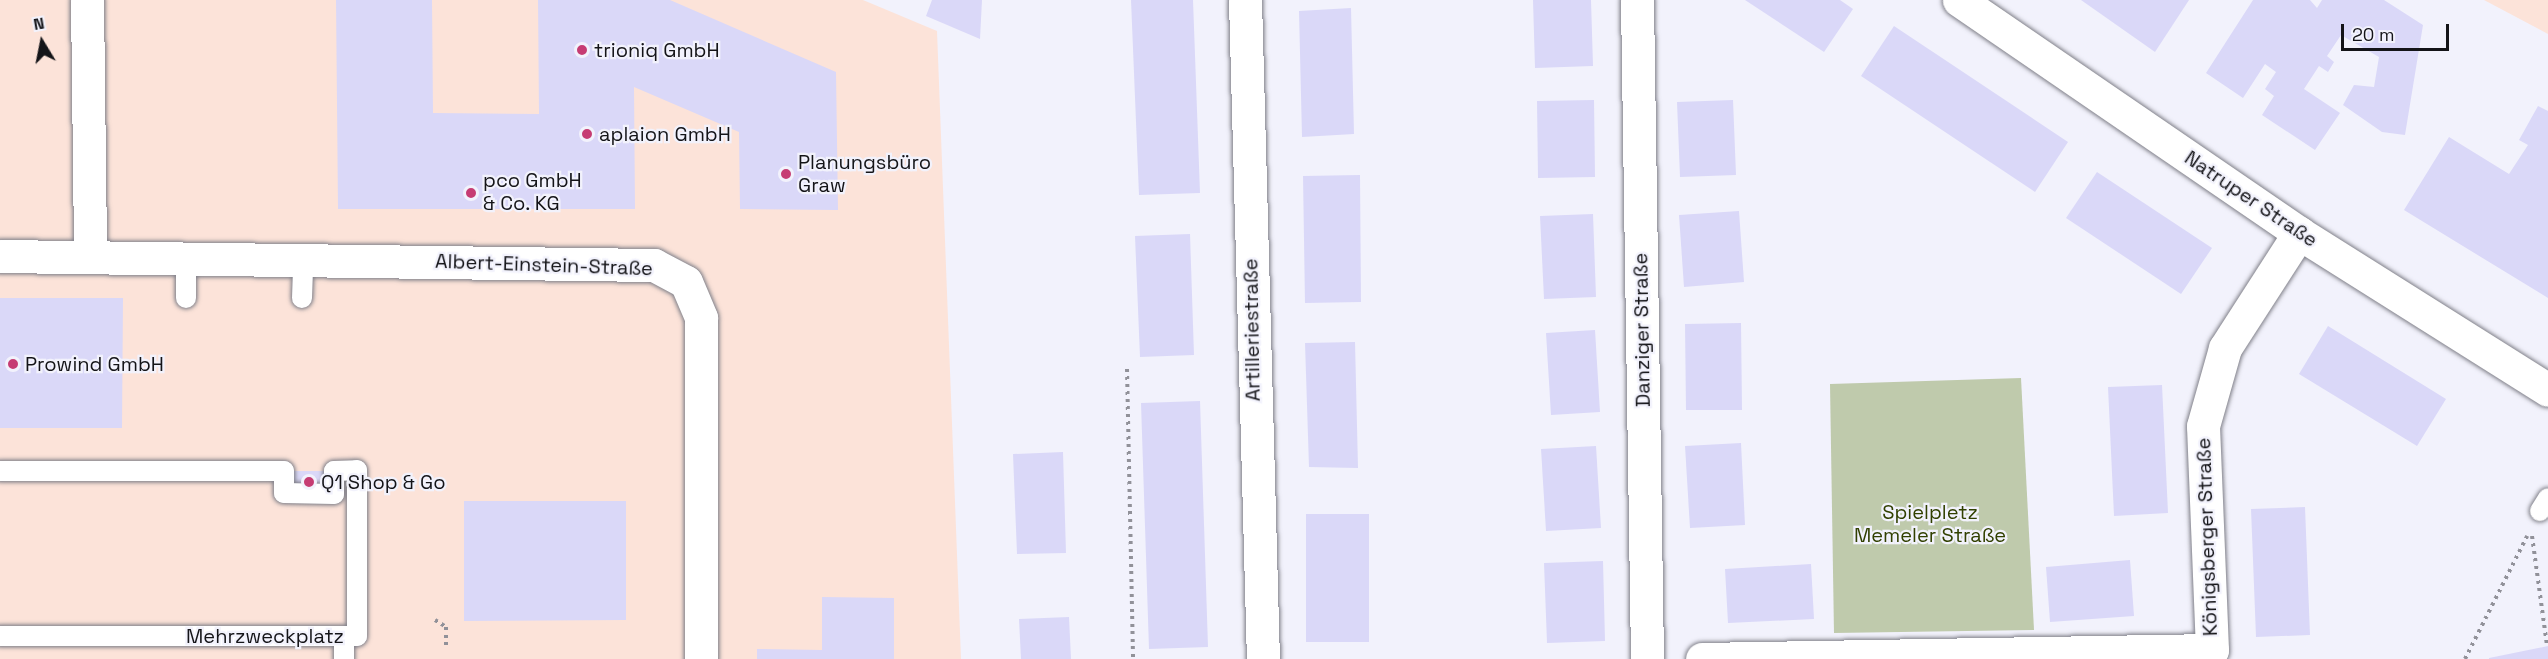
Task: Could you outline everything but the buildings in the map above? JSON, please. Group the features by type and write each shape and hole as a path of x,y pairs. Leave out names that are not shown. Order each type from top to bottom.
{"street":[{"path":"87,0 90,256"},
{"name":"Artilleriestraße","path":"1245,0 1263,659"},
{"name":"Danziger Straße","path":"1636,0 1647,659"},
{"name":"Natruper Straße","path":"1959,0 2299,233 2548,390"},
{"name":"Königsberger Straße","path":"1702,659 2212,651 2203,426 2225,348 2299,233"},
{"name":"Albert-Einstein-Straße","path":"0,256 654,265 687,282 701,318 701,659"}],"lane":[{"path":"186,258 186,298"},
{"path":"302,298 303,260"},
{"name":"Mehrzweckplatz","path":"0,471 284,471 284,493 334,494 334,471 357,470 357,636 0,636"},
{"path":"344,636 344,659"}],"path":[{"path":"1127,369 1133,659"},
{"path":"2465,659 2531,529 2547,646"},
{"path":"435,620 446,627 446,646"}],"shaded area":[{"path":"0,0 863,0 937,31 961,659 0,659"},
{"path":"2484,0 2548,0 2548,34"}],"green space":[{"name":"Spielpletz Memeler Straße","path":"2021,378 2034,630 1834,633 1830,384"}],"place":[{"name":"trioniq GmbH","path":"582,50"},
{"name":"aplaion GmbH","path":"587,134"},
{"name":"Planungsbüro Graw","path":"786,174"},
{"name":"pco GmbH & Co. KG","path":"471,193"},
{"name":"Prowind GmbH","path":"13,364"},
{"name":"Q1 Shop & Go","path":"309,482"}]}
